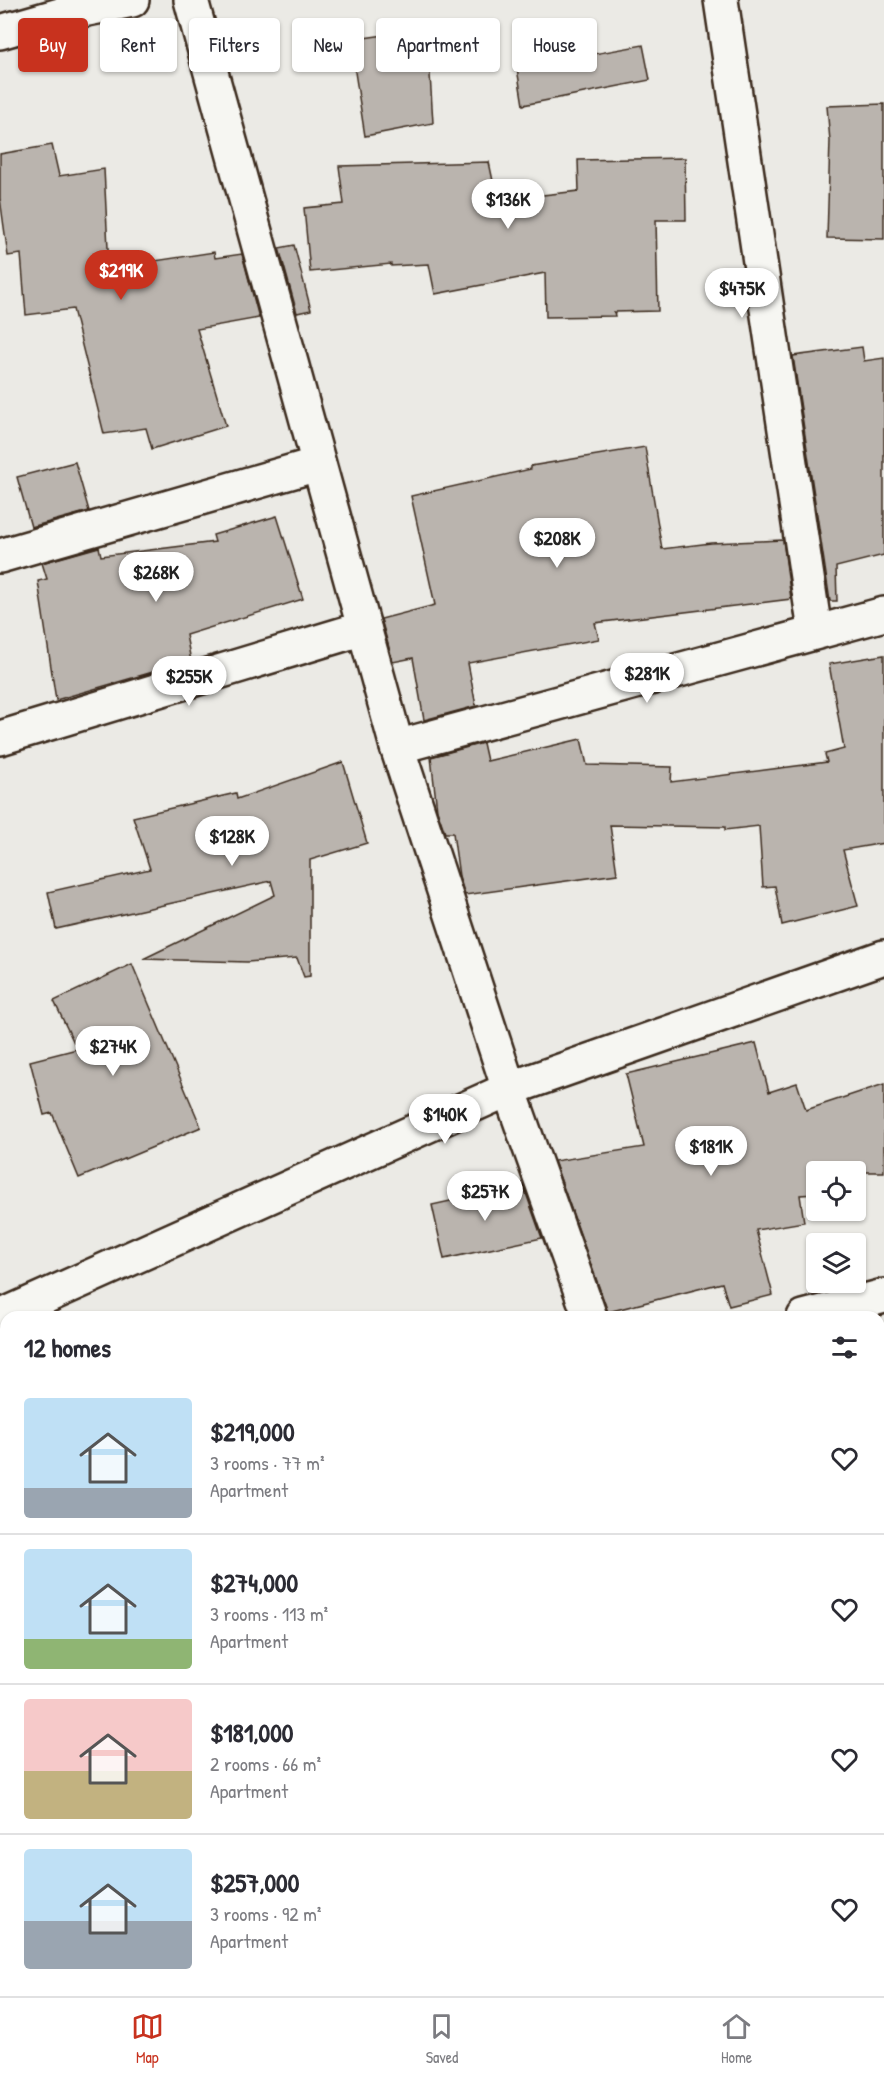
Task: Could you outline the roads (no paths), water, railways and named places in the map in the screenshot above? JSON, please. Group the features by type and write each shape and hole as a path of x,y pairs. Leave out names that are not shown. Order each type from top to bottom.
{"street":[{"path":"0,32 63,14 132,0"},
{"path":"191,0 397,747 508,1089 588,1311"},
{"path":"721,0 815,631"},
{"path":"0,556 318,464"},
{"path":"397,747 884,614"},
{"path":"0,738 364,628"},
{"path":"13,1311 508,1089 884,957"},
{"path":"827,1311 884,1296"}]}
